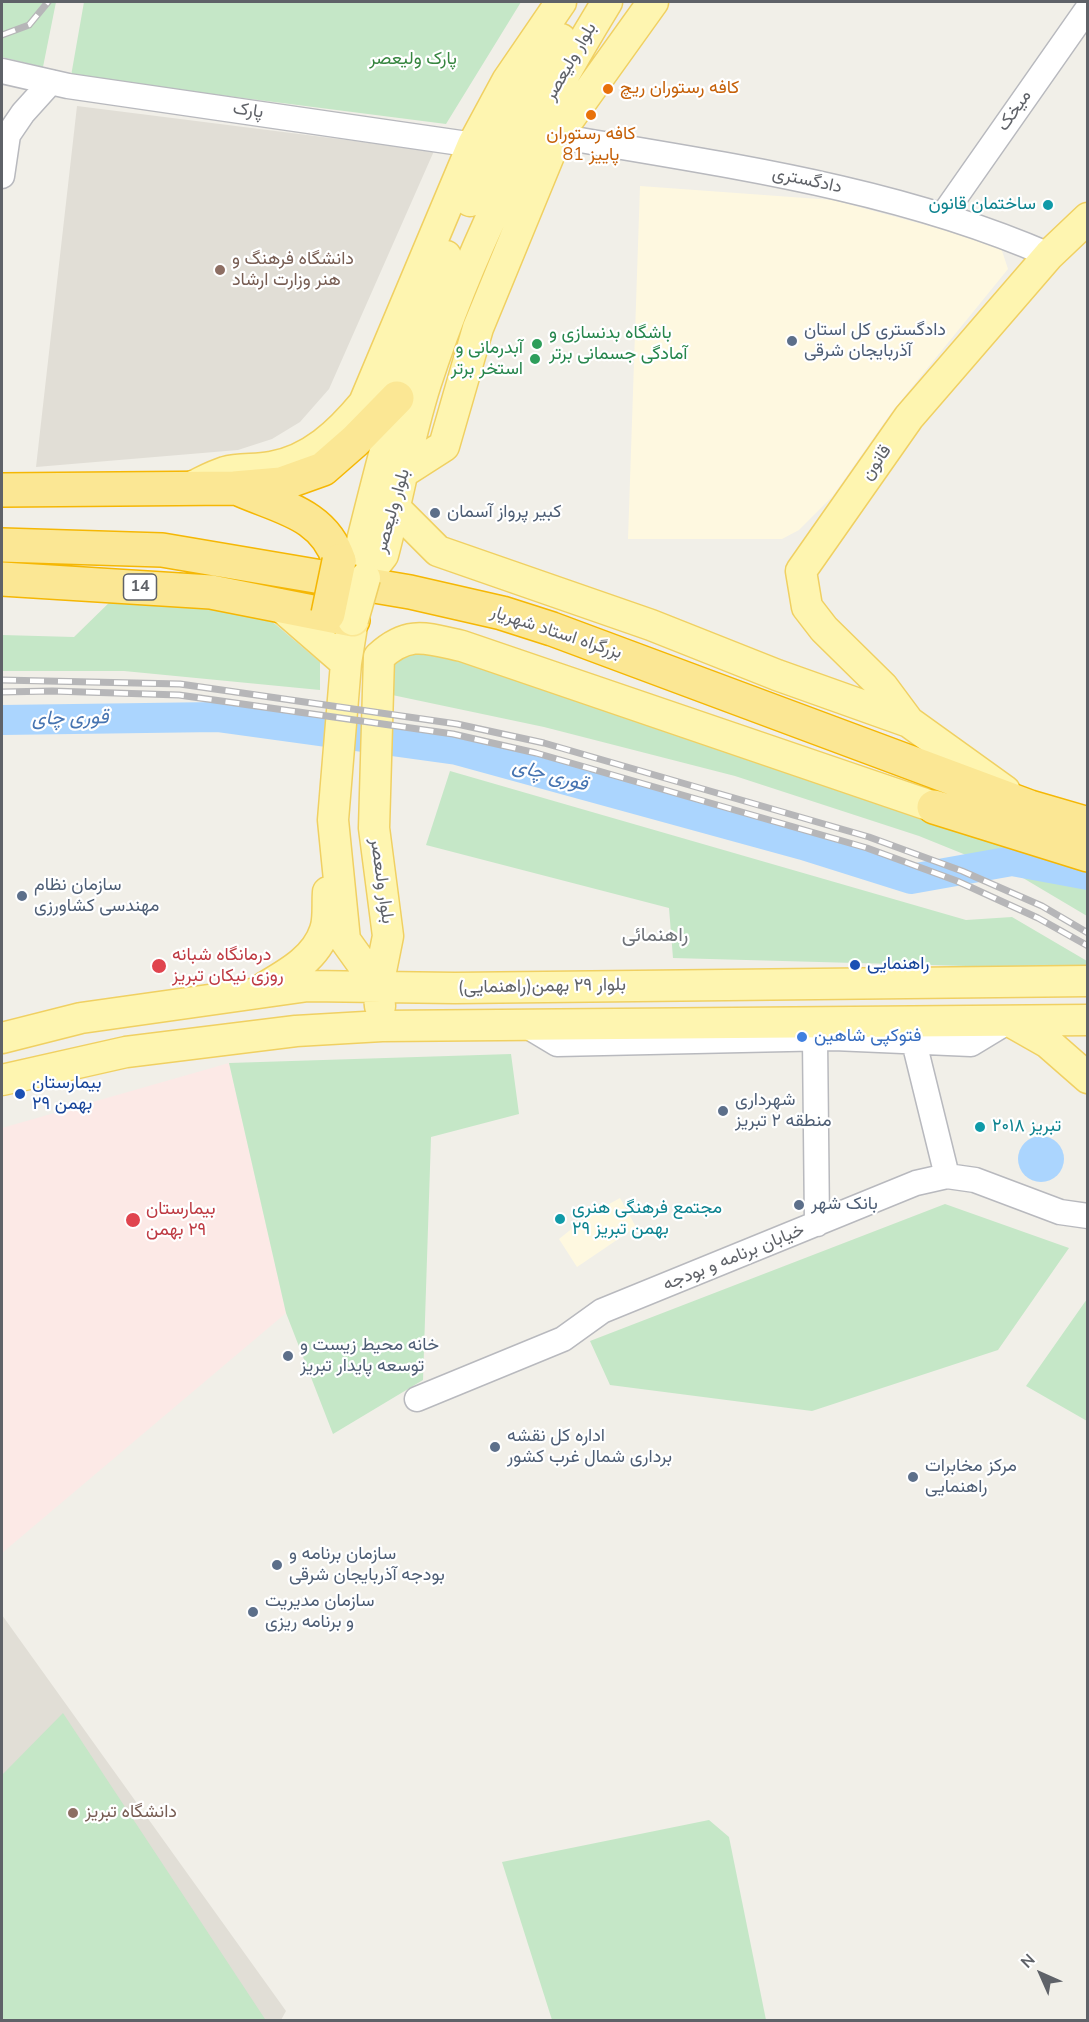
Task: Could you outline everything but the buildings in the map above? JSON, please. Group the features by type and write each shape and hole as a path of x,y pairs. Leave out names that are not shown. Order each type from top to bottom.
{"highway":[{"path":"2,490 234,488 280,484 323,469 355,441 397,398"},
{"path":"234,488 300,514 316,524 333,542 352,569 340,617 278,604"},
{"name":"بزرگراه استاد شهریار","path":"2,545 162,550 410,592 502,613 552,629 1022,804 1088,824"},
{"name":"14","path":"2,579 211,592 278,604"},
{"path":"934,807 1088,855"}],"main road":[{"path":"190,488 225,472 271,467 298,459 321,446 344,427 364,403 484,147 507,81 561,2"},
{"name":"بلوار ولیعصر","path":"352,569 359,553 397,398 423,315 457,228 484,147 586,2"},
{"name":"بلوار ولیعصر","path":"352,569 383,555 425,386 458,289 524,144 607,2"},
{"path":"405,471 444,446 478,328 557,136 653,2"},
{"name":"قانون","path":"909,722 883,687 824,629 807,607 801,571 909,417 1049,255 1088,218"},
{"path":"396,509 438,551 651,625 777,675 909,722 1022,804"},
{"path":"352,569 396,557 438,551"},
{"path":"278,604 346,663"},
{"path":"257,992 305,961 326,929 346,663 340,617"},
{"name":"بلوار ولىعصر","path":"378,986 388,936 373,804 379,657 394,642 418,637 462,646 934,807"},
{"path":"334,808 345,940 378,986 382,1026"},
{"name":"بلوار ٢٩ بهمن(راهنمایی)","path":"2,1038 81,1018 308,986 455,988 1088,981"},
{"path":"2,1080 126,1052 296,1031 382,1026 1088,1020"},
{"path":"1009,1021 1048,1043 1088,1078"}],"street":[{"name":"میخک","path":"943,215 1088,8"},
{"name":"پارک","path":"2,71 51,82 484,147"},
{"path":"2,176 8,135 23,113 51,82"},
{"name":"دادگستری","path":"557,136 806,179 943,215 995,232 1049,255"},
{"path":"527,1026 557,1044 815,1039 971,1044 1009,1021"},
{"path":"815,1039 817,1224"},
{"path":"914,1042 947,1176"},
{"name":"خیابان برنامه و بودجه","path":"417,1399 563,1339 602,1311 916,1183 947,1176 975,1180 1060,1212 1088,1216"},
{"name":"خیابان برنامه و بودجه","path":"1060,1212 1088,1231"}],"shaded area":[{"name":"دانشگاه فرهنگ و هنر وزارت ارشاد","path":"77,106 434,151 329,389 300,422 272,439 238,450 36,467"},
{"name":"دادگستری کل استان آذربایجان شرقی","path":"640,186 833,200 1000,245 1008,269 891,413 832,497 799,530 782,539 628,539"},
{"name":"بیمارستان ٢٩ بهمن","path":"229,1063 286,1313 2,1553 2,1128"},
{"path":"620,1198 636,1227 577,1267 559,1239 589,1215"},
{"name":"دانشگاه تبریز","path":"2,1615 286,2011 281,2020 2,2020"}],"green space":[{"path":"2,2 56,2 43,67 2,57"},
{"name":"پارک ولیعصر","path":"84,2 521,2 446,124 71,76"},
{"path":"116,596 261,612 320,662 320,690 124,671 2,671 2,635 74,637"},
{"path":"415,645 1087,858 1087,916 1023,878 919,836 735,776 544,727 378,692 384,664"},
{"path":"450,771 966,920 1012,917 1087,961 1087,965 1075,969 673,958 669,908 426,845"},
{"path":"511,1054 519,1114 431,1137 423,1380 333,1434 286,1313 229,1063"},
{"path":"945,1204 1069,1248 998,1350 812,1411 610,1385 590,1341"},
{"path":"1087,1299 1087,1421 1026,1386"},
{"name":"دانشگاه تبریز","path":"63,1713 264,2020 2,2020 2,1775"},
{"path":"709,1820 729,1837 766,2020 552,2020 502,1862"}],"water":[{"path":"1041,1136 1050,1137 1058,1142 1063,1150 1063,1168 1058,1176 1050,1181 1041,1182 1032,1181 1024,1176 1019,1168 1018,1159 1019,1150 1024,1142 1032,1137"}],"waterway":[{"name":"قوری چای","path":"2,720 217,717 457,750 803,845 911,879 1012,861 1088,875"}],"railway":[{"path":"2,35 29,25 48,2"},
{"path":"2,680 180,684 457,724 544,743 869,837 962,871 1042,906 1088,933"},
{"path":"2,692 52,691 179,695 453,734 536,753 867,848 957,881 1038,918 1088,946"}],"place":[{"name":"کافه رستوران ریچ","path":"608,89"},
{"name":"کافه رستوران پاییز 81","path":"591,115"},
{"name":"ساختمان قانون","path":"1048,205"},
{"name":"دانشگاه فرهنگ و هنر وزارت ارشاد","path":"220,270"},
{"name":"دادگستری کل استان آذربایجان شرقی","path":"792,341"},
{"name":"باشگاه بدنسازی و آمادگی جسمانی برتر","path":"537,344"},
{"name":"آبدرمانی و استخر برتر","path":"535,359"},
{"name":"کبیر پرواز آسمان","path":"435,513"},
{"name":"سازمان نظام مهندسی کشاورزی","path":"22,896"},
{"name":"راهنمایی","path":"855,965"},
{"name":"درمانگاه شبانه روزی نیکان تبریز","path":"159,966"},
{"name":"فتوکپی شاهین","path":"802,1037"},
{"name":"بیمارستان ۲۹ بهمن","path":"20,1094"},
{"name":"شهرداری منطقه ۲ تبریز","path":"723,1111"},
{"name":"تبریز ۲۰۱۸","path":"980,1127"},
{"name":"بانک شهر","path":"799,1205"},
{"name":"مجتمع فرهنگی هنری ۲۹ بهمن تبریز","path":"560,1219"},
{"name":"بیمارستان ٢٩ بهمن","path":"133,1220"},
{"name":"خانه محیط زیست و توسعه پایدار تبریز","path":"288,1356"},
{"name":"اداره کل نقشه برداری شمال غرب کشور","path":"495,1447"},
{"name":"مرکز مخابرات راهنمایی","path":"913,1477"},
{"name":"سازمان برنامه و بودجه آذربایجان شرقی","path":"277,1565"},
{"name":"سازمان مدیریت و برنامه ریزی","path":"253,1612"},
{"name":"دانشگاه تبریز","path":"73,1813"}],"district":[{"name":"راهنمائی","path":"655,936"}]}
